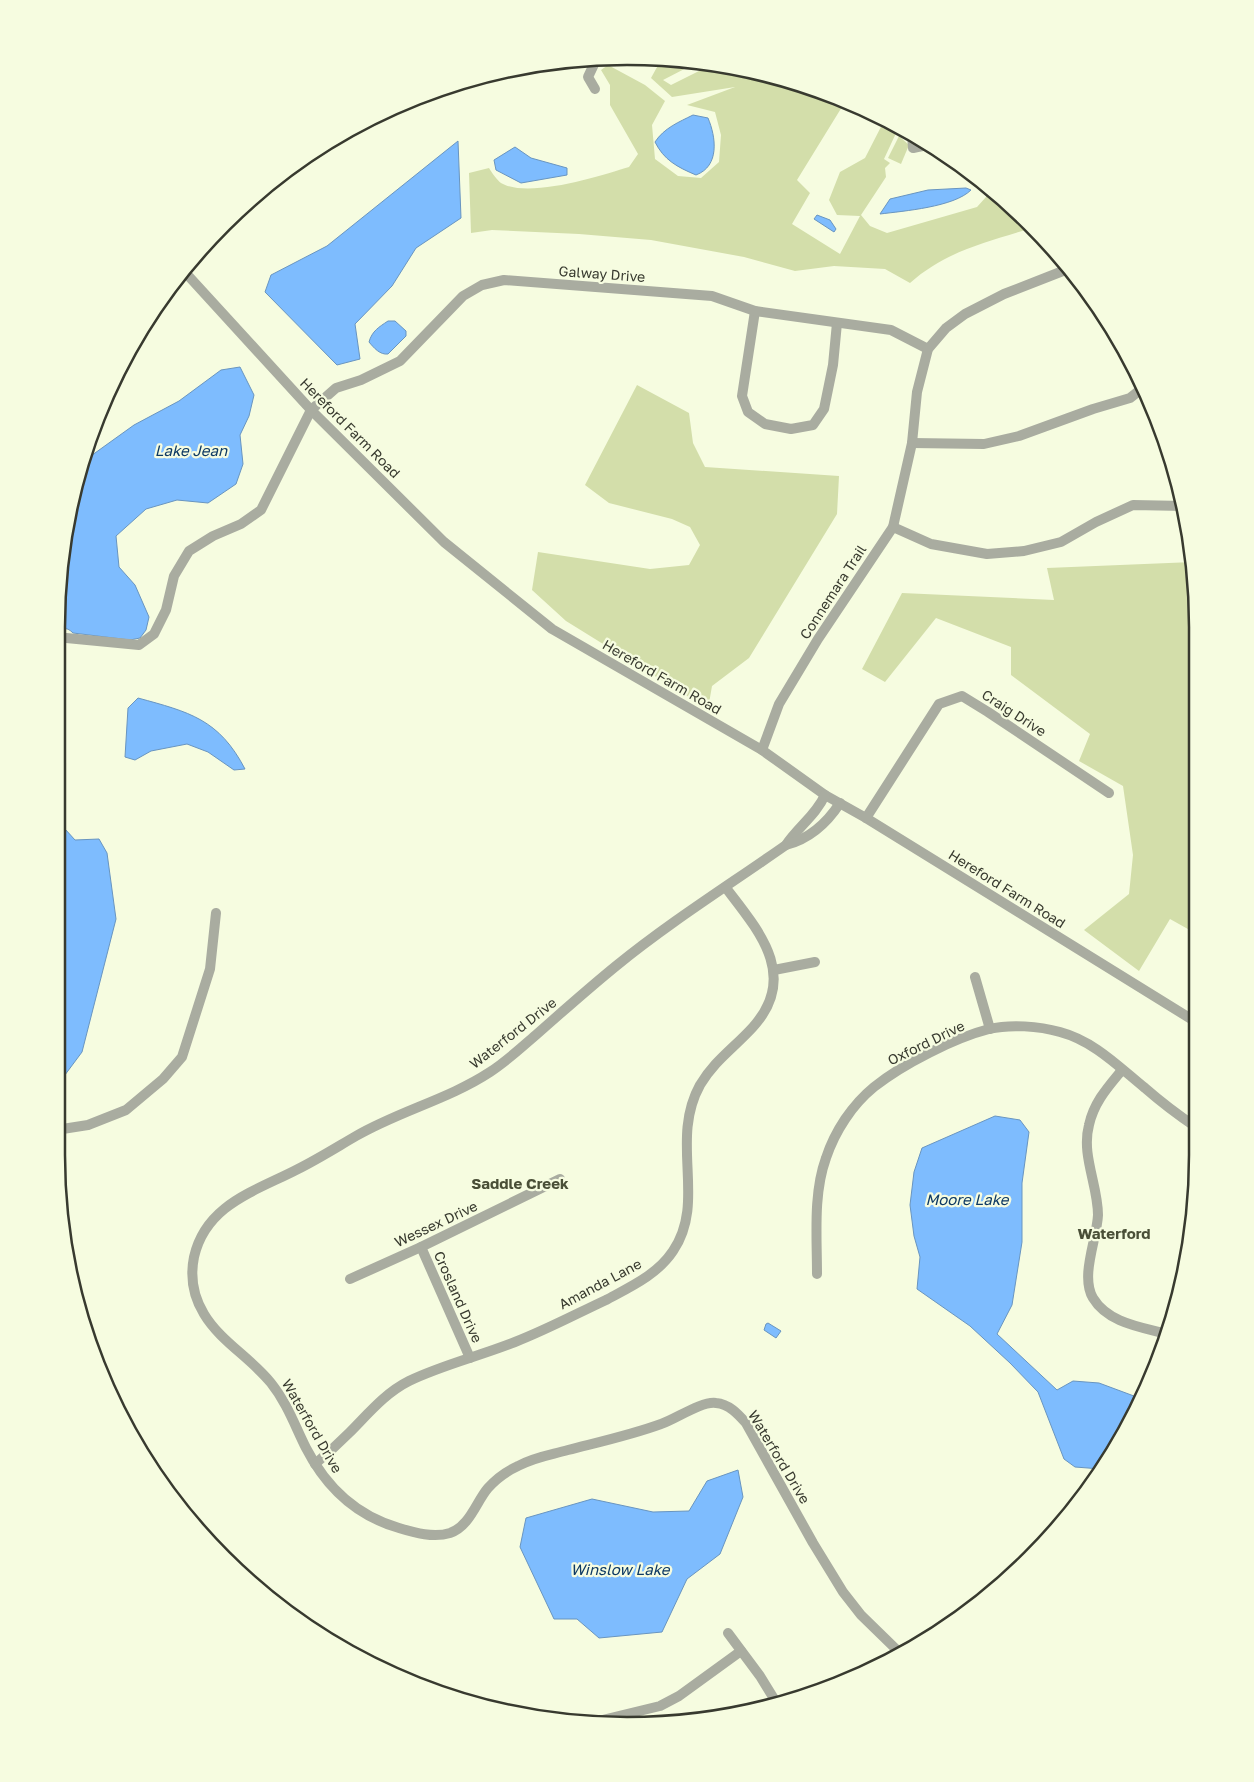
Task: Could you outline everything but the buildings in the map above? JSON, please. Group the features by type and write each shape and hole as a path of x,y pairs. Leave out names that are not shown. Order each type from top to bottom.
{"street":[{"path":"593,66 588,77 595,90"},
{"name":"Connemara Trail","path":"762,750 779,704 818,639 892,527 912,442 917,392 928,349 946,328 965,314 1004,294 1062,271"},
{"name":"Hereford Farm Road","path":"188,276 311,410 444,542 552,629 762,750 825,795 866,818 1189,1018"},
{"name":"Galway Drive","path":"311,410 336,388 360,380 400,361 463,296 482,285 504,280 712,296 754,311 891,330 928,349"},
{"path":"754,311 742,396 748,412 764,424 791,428 813,425 824,409 833,365 837,323"},
{"path":"912,442 984,444 1019,436 1093,409 1130,398 1137,392"},
{"path":"65,638 139,645 154,634 166,610 174,576 189,551 213,536 241,524 261,510 311,410"},
{"path":"892,527 932,544 987,554 1024,551 1061,542 1096,522 1133,506 1175,506"},
{"name":"Craig Drive","path":"866,818 939,704 962,696 1109,793"},
{"name":"Waterford Drive","path":"786,845 792,834 802,826 821,804 825,795"},
{"name":"Waterford Drive","path":"840,803 834,814 810,835 798,842 786,845 659,933 492,1071 467,1086 366,1130 225,1208 209,1224 197,1244 192,1265 192,1283 197,1303 207,1320 272,1384 286,1404 315,1464 326,1480 341,1496 358,1510 382,1523 431,1535 446,1534 459,1529 488,1489 500,1477 519,1465 539,1457 663,1424 707,1403 717,1402 736,1412 746,1423 843,1592 861,1615 896,1649"},
{"path":"802,826 810,835"},
{"name":"Amanda Lane","path":"315,1464 388,1395 408,1382 515,1342 624,1290 644,1279 662,1265 674,1250 687,1215 689,1196 686,1129 690,1107 699,1087 710,1071 722,1056 753,1027 766,1010 774,982 771,957 764,941 726,888"},
{"path":"65,1129 88,1125 126,1110 163,1079 182,1057 210,969 216,912"},
{"path":"774,970 815,962"},
{"path":"975,977 990,1029"},
{"name":"Oxford Drive","path":"817,1274 819,1182 834,1138 845,1119 874,1088 892,1074 943,1047 990,1029 1012,1026 1060,1032 1102,1052 1160,1101 1189,1122"},
{"path":"1122,1070 1102,1094 1088,1126 1087,1146 1098,1214 1097,1232 1088,1270 1089,1285 1092,1297 1101,1308 1115,1318 1160,1332"},
{"name":"Wessex Drive","path":"350,1279 421,1247 560,1179"},
{"name":"Crosland Drive","path":"421,1247 470,1358"},
{"path":"728,1633 760,1676 773,1698"},
{"path":"616,1717 660,1706 679,1696 741,1651"}],"green space":[{"path":"607,66 645,85 665,101 652,125 655,159 678,176 701,178 719,162 721,135 715,112 687,105 735,87 672,97 651,78 658,66 686,68 663,80 671,85 701,70 772,84 841,108 797,180 810,193 792,224 840,254 860,216 837,215 829,200 840,172 865,158 881,126 896,134 884,159 890,163 885,168 886,177 861,215 870,226 887,233 977,207 986,194 1024,230 983,243 953,255 924,272 910,283 885,269 834,266 795,271 744,257 651,240 492,230 471,233 469,173 489,168 501,183 528,189 583,180 629,167 638,154 610,105 610,85 601,70"},
{"path":"899,136 909,145 901,164 888,158"},
{"path":"637,385 689,413 693,443 705,467 839,476 837,514 749,658 712,686 708,709 566,621 532,590 538,552 650,569 689,565 700,545 690,527 672,519 609,503 585,485"},
{"path":"1185,562 1189,627 1189,930 1170,919 1139,971 1084,930 1129,894 1133,855 1123,786 1079,761 1090,734 1011,675 1011,647 936,618 885,682 862,669 902,593 1054,600 1047,568"}],"water":[{"path":"693,115 708,118 714,142 714,150 709,165 704,171 696,175 672,162 663,154 655,142 667,129"},
{"path":"458,141 461,218 416,248 392,286 355,324 360,359 337,365 265,292 271,275 327,246"},
{"path":"515,147 531,158 567,168 567,175 521,183 496,170 494,160"},
{"path":"966,188 971,190 953,201 915,210 880,214 890,199 928,190"},
{"path":"817,215 830,220 836,229 834,232 814,219"},
{"path":"388,321 395,321 406,331 406,336 388,354 385,354 377,351 369,342 374,332"},
{"name":"Lake Jean","path":"240,367 254,395 249,416 240,435 243,464 236,484 208,503 177,500 146,509 116,536 119,567 135,585 149,617 146,630 140,638 130,640 73,633 65,629 66,590 70,554 76,517 92,455 134,425 179,401 221,370"},
{"path":"138,698 173,708 201,720 224,739 235,752 245,769 234,770 208,752 187,744 151,751 135,760 125,757 128,708"},
{"path":"65,829 75,840 99,839 107,853 116,919 82,1052 65,1075"},
{"name":"Moore Lake","path":"995,1116 1020,1120 1029,1132 1022,1183 1022,1242 1012,1305 997,1334 1057,1390 1073,1381 1099,1383 1134,1396 1114,1436 1093,1468 1075,1467 1064,1459 1038,1392 1010,1363 970,1326 917,1289 920,1257 914,1236 910,1205 914,1172 922,1148"},
{"path":"768,1323 781,1331 776,1338 764,1330"},
{"name":"Winslow Lake","path":"738,1470 743,1497 720,1554 687,1579 662,1632 599,1638 577,1619 554,1619 520,1547 526,1518 592,1499 653,1512 689,1511 707,1481"}],"district":[{"name":"Saddle Creek","path":"520,1184"},
{"name":"Waterford","path":"1114,1234"}]}
